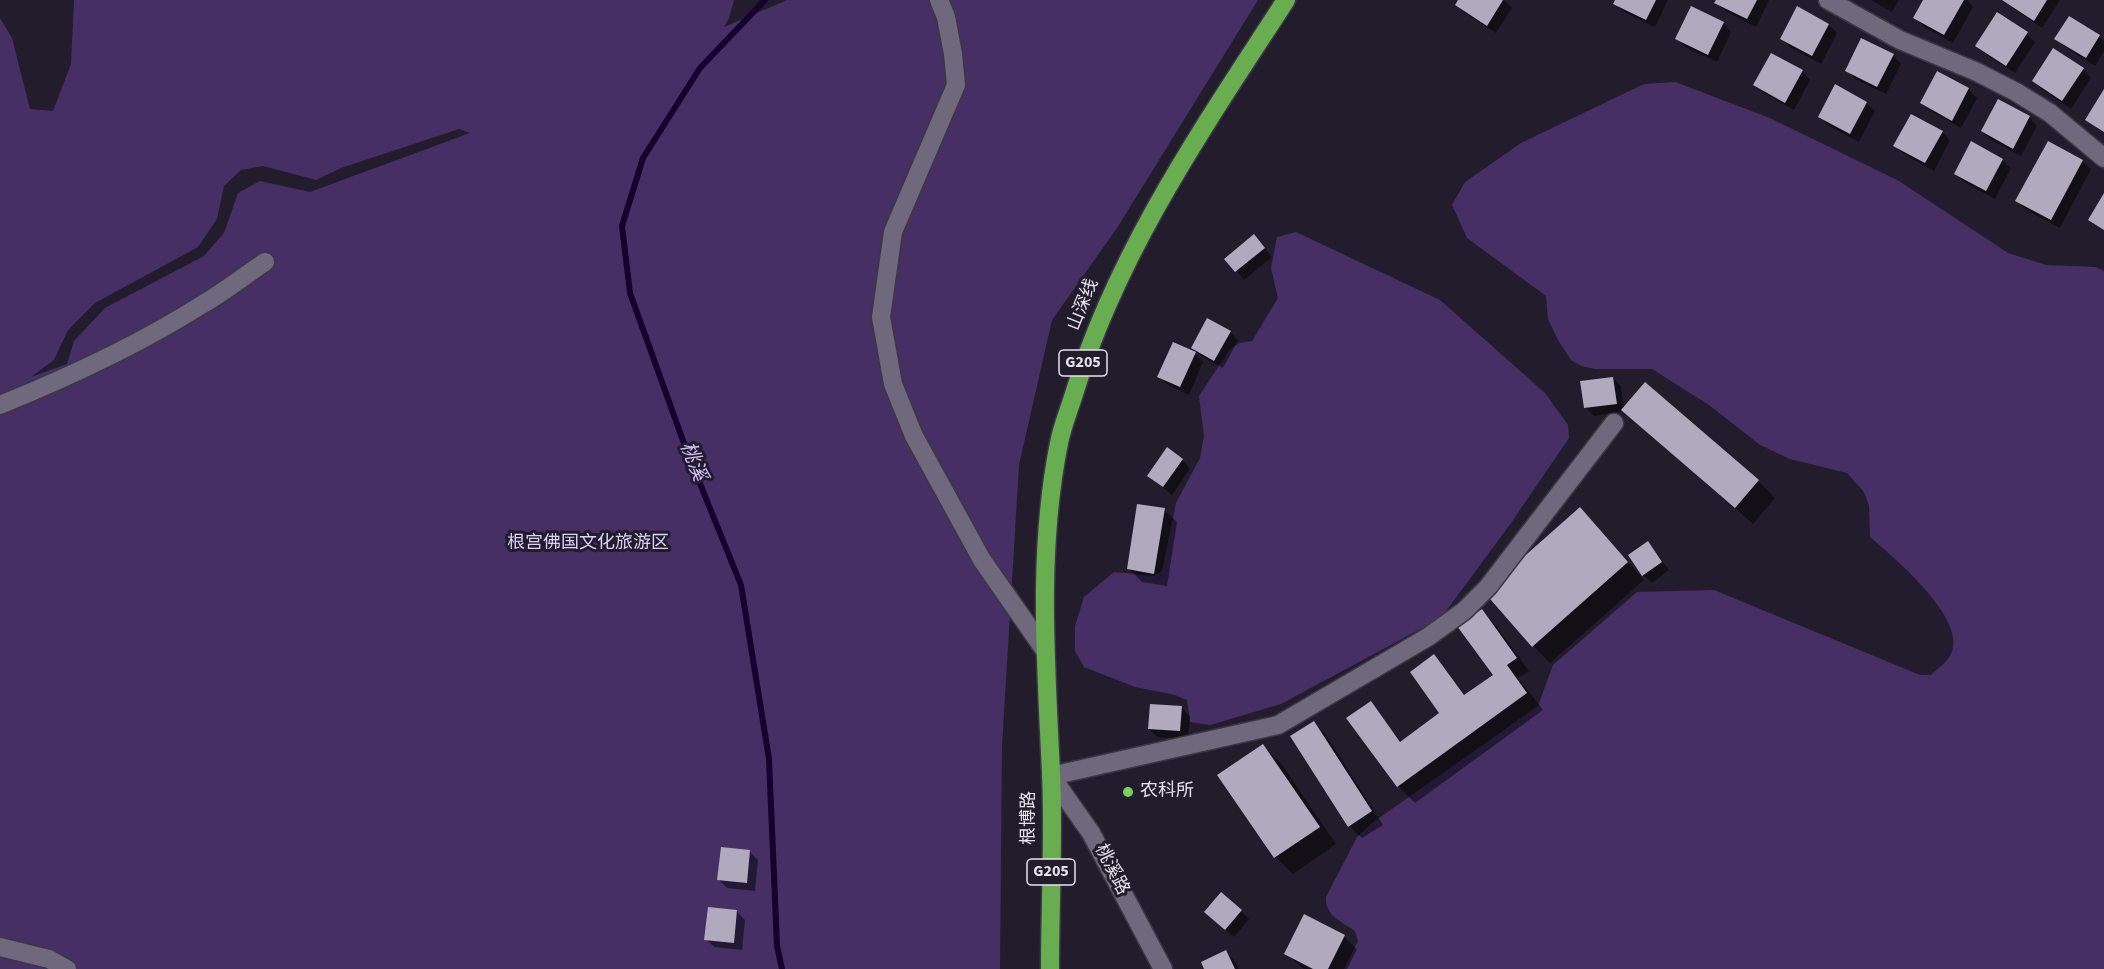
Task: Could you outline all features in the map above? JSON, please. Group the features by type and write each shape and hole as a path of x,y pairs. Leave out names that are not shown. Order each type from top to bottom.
{"highway":[{"name":"山深线","path":"1051,776 1044,649 1048,525 1059,442 1084,363 1119,275 1203,126 1286,0"},
{"name":"根博路","path":"1050,969 1051,776"}],"street":[{"path":"939,0 946,17 956,85 893,232 881,317 893,384 914,436 982,560 1044,649"},
{"path":"1828,0 1900,40 1977,72 2016,92 2050,113 2104,158"},
{"path":"0,405 133,344 204,304 264,262"},
{"path":"1051,776 1278,725 1428,637 1464,611 1488,587 1614,423"},
{"name":"桃溪路","path":"1051,776 1091,833 1163,969"},
{"path":"0,947 49,959 67,969"}],"green space":[{"name":"根宫佛国文化旅游区","path":"74,0 734,0 724,27 787,0 1258,0 1117,228 1052,320 1019,465 1002,746 1000,969 0,969 0,18 12,38 30,109 53,111 71,64","holes":["459,129 470,133 310,192 260,181 238,193 224,233 204,256 105,308 74,341 67,364 31,377 54,360 68,330 95,303 198,247 217,219 224,186 241,170 263,166 316,180 341,168"]},
{"path":"1675,82 1770,118 1899,181 2008,253 2046,265 2096,267 2104,271 2104,969 1344,969 1358,941 1355,931 1339,921 1328,909 1326,897 1357,837 1372,823 1538,706 1553,665 1637,592 1714,590 1920,675 1931,675 1950,656 1954,642 1950,625 1940,608 1911,574 1870,537 1869,506 1864,492 1847,473 1790,459 1760,445 1709,405 1652,369 1595,369 1581,366 1571,360 1548,319 1546,296 1467,238 1452,205 1465,182 1521,143 1644,84"},
{"path":"1296,232 1440,300 1545,393 1568,425 1569,438 1511,523 1441,618 1281,704 1210,725 1190,722 1187,700 1175,695 1135,687 1084,667 1075,651 1075,626 1084,597 1114,572 1154,576 1162,571 1176,503 1200,458 1204,436 1199,396 1230,349 1240,343 1252,341 1278,298 1271,268 1277,237"}],"building":[{"path":"1458,0 1503,0 1487,26 1455,5"},
{"path":"1615,0 1656,0 1646,20 1613,4"},
{"path":"1716,0 1757,0 1747,19 1714,3"},
{"path":"1923,0 1964,0 1944,35 1913,18"},
{"path":"2002,0 2047,0 2034,21"},
{"path":"1691,6 1724,22 1708,55 1675,39"},
{"path":"1797,6 1829,24 1812,56 1780,39"},
{"path":"1997,12 2028,32 2006,66 1975,46"},
{"path":"2069,16 2100,35 2086,58 2054,39"},
{"path":"1861,38 1894,54 1877,87 1845,71"},
{"path":"2053,48 2084,68 2062,101 2032,81"},
{"path":"1771,53 1803,70 1785,103 1753,85"},
{"path":"1937,71 1969,88 1952,121 1920,103"},
{"path":"1835,84 1867,102 1850,134 1818,117"},
{"path":"2104,89 2104,132 2085,120"},
{"path":"1998,99 2030,116 2013,149 1981,131"},
{"path":"1911,114 1943,131 1925,163 1893,146"},
{"path":"1971,141 2003,159 1986,191 1954,174"},
{"path":"2048,141 2083,160 2051,220 2015,201"},
{"path":"2104,193 2104,230 2088,220"},
{"path":"1254,234 1265,248 1235,272 1224,259"},
{"path":"1207,318 1231,331 1214,361 1191,348"},
{"path":"1173,342 1196,352 1180,387 1157,377"},
{"path":"1613,377 1617,404 1584,408 1580,381"},
{"path":"1645,382 1759,480 1735,508 1621,410"},
{"path":"1167,447 1183,459 1163,487 1147,476"},
{"path":"1137,504 1165,508 1154,574 1127,569"},
{"path":"1580,507 1628,562 1532,647 1484,592"},
{"path":"1648,541 1662,562 1642,576 1628,555"},
{"path":"1482,609 1517,658 1507,665 1527,693 1397,787 1346,718 1371,701 1400,742 1439,713 1410,672 1434,654 1464,695 1493,675 1457,626"},
{"path":"1150,704 1182,706 1180,731 1148,729"},
{"path":"1314,721 1372,811 1348,827 1290,736"},
{"path":"1263,744 1320,827 1274,858 1217,775"},
{"path":"721,847 750,850 747,883 717,880"},
{"path":"1221,892 1242,910 1225,930 1204,912"},
{"path":"708,907 737,910 734,943 704,940"},
{"path":"1304,914 1345,935 1328,969 1313,969 1284,954"},
{"path":"1226,950 1235,969 1204,969 1201,962"}],"waterway":[{"name":"桃溪","path":"765,0 700,68 643,158 622,226 630,293 686,449 741,585 769,759 777,946 782,969"}],"place":[{"name":"农科所","path":"1128,792"}]}
